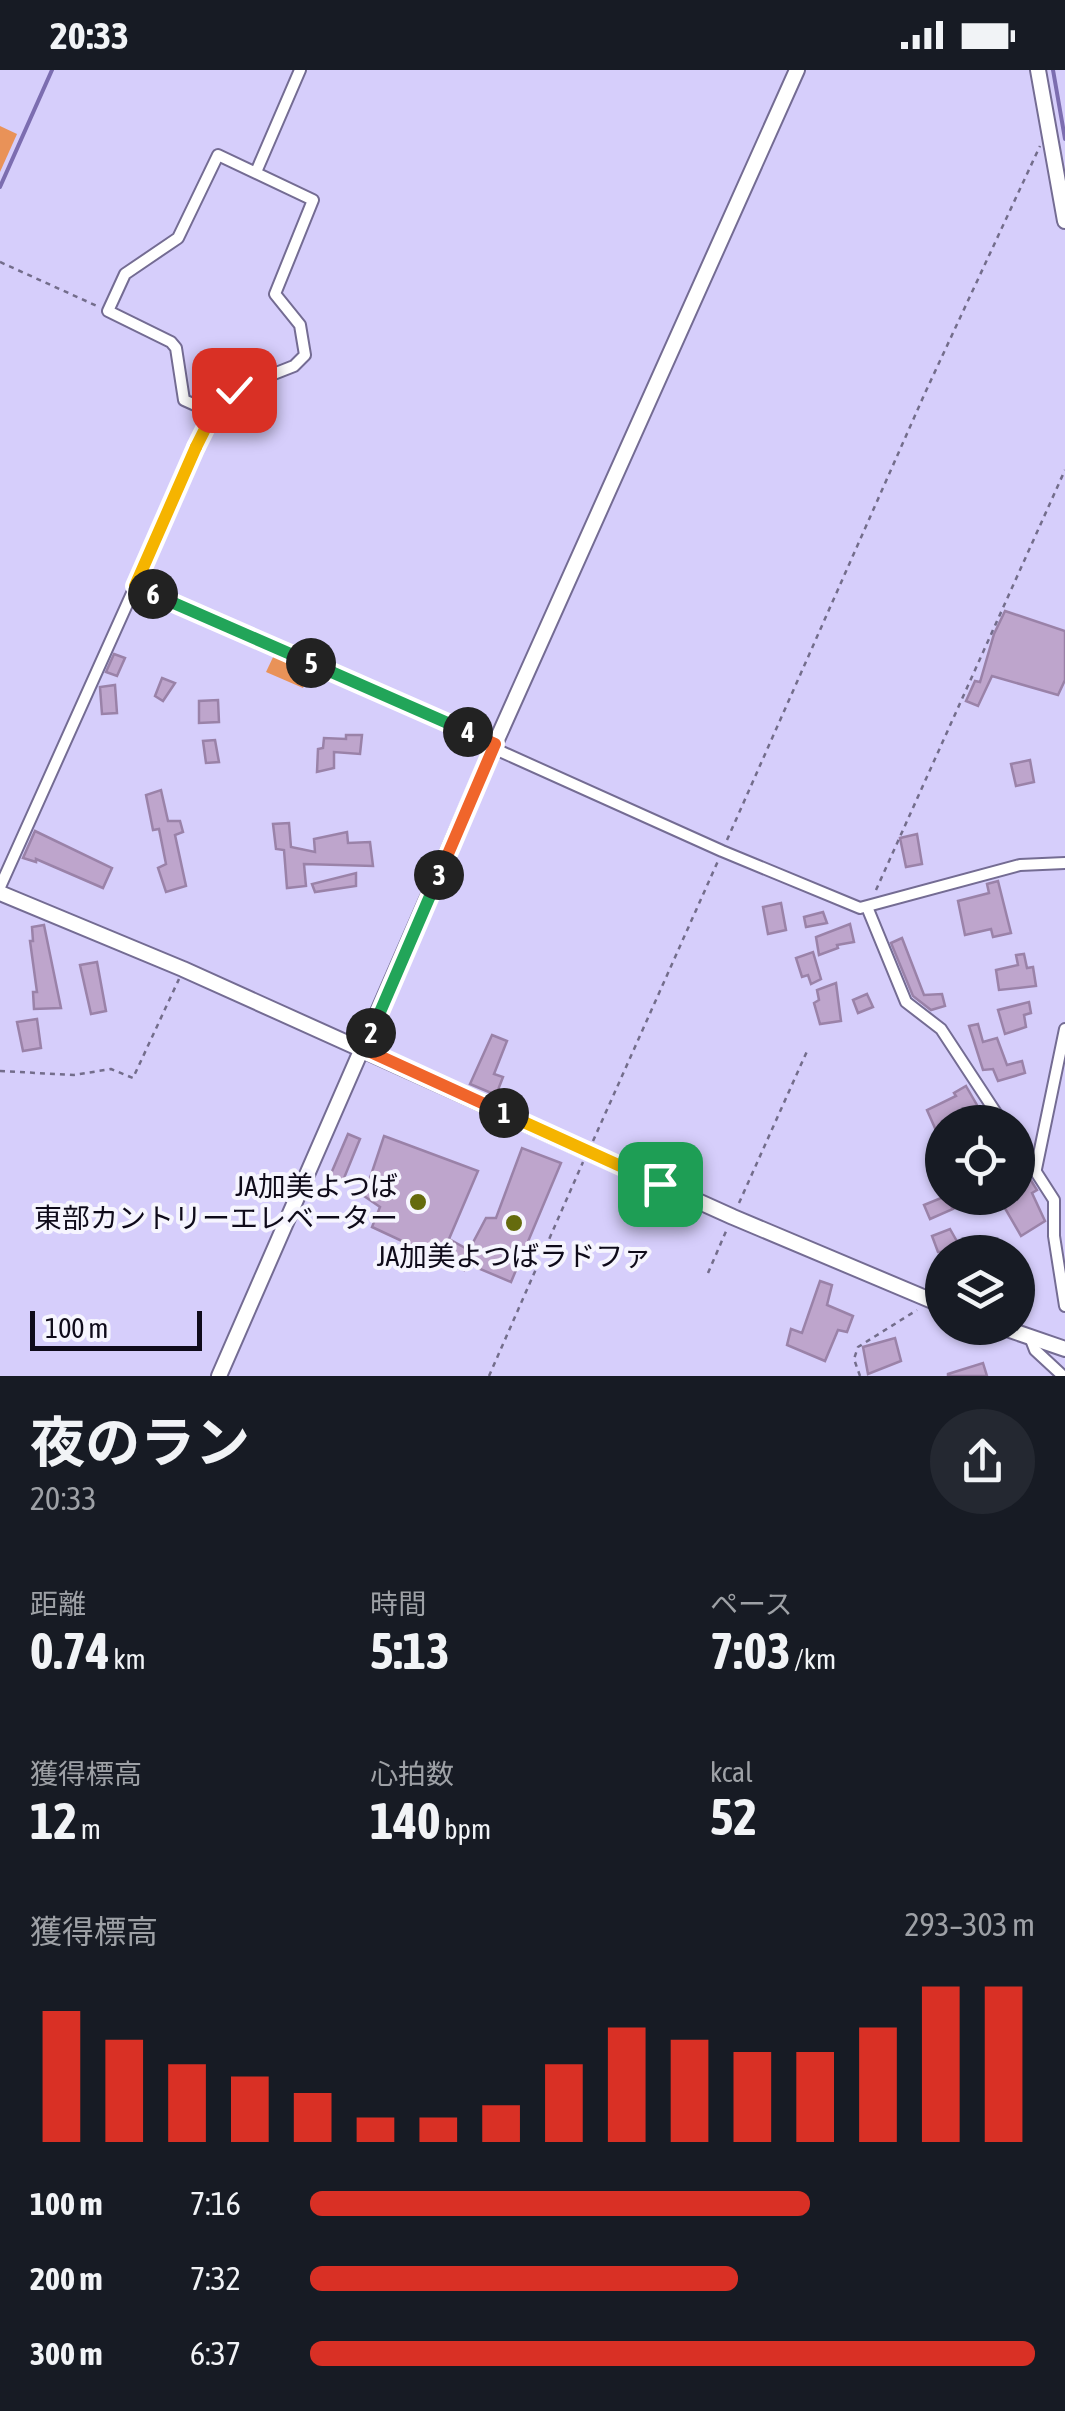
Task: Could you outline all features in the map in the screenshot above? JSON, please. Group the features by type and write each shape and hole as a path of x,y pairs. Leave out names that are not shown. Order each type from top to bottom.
{"street":[{"path":"256,172 300,70"},
{"path":"219,1376 500,750 797,70"},
{"path":"1038,70 1065,221"},
{"path":"213,413 184,400 178,355 171,342 108,310 125,274 178,238 214,157 221,156 313,200 275,288 277,298 300,324 305,355 294,366 234,390 213,413 0,890 925,1298"},
{"path":"135,586 722,850 860,908 1020,866 1065,863"},
{"path":"870,907 906,1002 941,1028 991,1105"},
{"path":"1065,1030 1036,1169 1054,1200 1054,1236 1065,1306"},
{"path":"1035,1339 1065,1348"},
{"path":"1034,1345 1063,1376"}],"path":[{"path":"489,1376 1038,147 1051,142"},
{"path":"0,262 108,310"},
{"path":"870,907 884,868 1065,470"},
{"path":"0,1071 74,1075 111,1069 133,1078 183,969"},
{"path":"708,1273 808,1049"},
{"path":"860,1376 854,1359 858,1347 925,1309"}],"shaded area":[{"path":"0,126 17,134 0,172"},
{"path":"275,653 311,670 303,688 266,672"}],"building":[{"path":"1005,611 1065,631 1065,680 1058,695 992,676 978,706 966,701 975,681 980,682"},
{"path":"114,654 125,658 117,676 106,672"},
{"path":"162,678 175,683 163,701 155,696"},
{"path":"115,685 117,713 102,714 100,687"},
{"path":"218,700 219,722 199,723 199,701"},
{"path":"346,735 362,735 360,754 334,752 334,768 317,772 318,749 323,748 324,738 346,739"},
{"path":"215,740 219,762 206,763 203,741"},
{"path":"1030,760 1034,782 1016,786 1011,764"},
{"path":"161,790 168,821 180,821 183,832 175,835 186,886 166,892 158,868 166,864 159,829 153,830 146,795"},
{"path":"289,823 291,847 315,852 314,839 347,832 348,843 370,842 373,866 304,864 306,886 287,888 284,850 276,849 273,824"},
{"path":"35,831 112,868 103,888 36,859 23,858"},
{"path":"917,834 922,864 906,867 900,838"},
{"path":"356,873 356,886 315,892 312,884"},
{"path":"998,881 1011,933 993,937 991,929 965,935 958,901 989,893 987,884"},
{"path":"781,903 786,930 768,934 763,907"},
{"path":"823,912 827,923 806,927 804,917"},
{"path":"850,924 854,942 837,945 838,948 819,955 816,937"},
{"path":"44,925 61,1008 34,1009 33,992 37,992 30,941 32,927"},
{"path":"902,938 924,995 942,994 945,1006 931,1010 913,996 891,943"},
{"path":"813,952 821,979 811,984 808,975 802,977 796,958"},
{"path":"1024,954 1027,968 1033,967 1036,986 999,990 996,970 1018,965 1016,955"},
{"path":"97,962 106,1011 91,1014 80,965"},
{"path":"836,983 841,1021 820,1024 814,1003 819,1000 817,990"},
{"path":"867,994 873,1007 858,1013 853,1000"},
{"path":"1029,1002 1031,1013 1024,1015 1026,1027 1005,1034 998,1010"},
{"path":"37,1019 41,1048 23,1051 17,1022"},
{"path":"978,1024 983,1042 997,1038 1007,1065 1022,1061 1025,1073 998,1081 993,1069 983,1070 969,1026"},
{"path":"492,1035 507,1041 494,1074 503,1077 496,1095 470,1084"},
{"path":"966,1086 977,1105 937,1105 956,1096 954,1093"},
{"path":"348,1134 360,1139 342,1183 330,1176"},
{"path":"384,1136 478,1171 449,1239 469,1250 486,1218 496,1218 522,1148 561,1163 511,1282 466,1263 464,1270 372,1227 380,1207 364,1196"},
{"path":"1035,1199 1045,1221 1020,1235 1009,1215 1035,1215"},
{"path":"820,1281 832,1285 827,1305 853,1316 847,1332 838,1330 825,1361 787,1345 791,1329 802,1333"},
{"path":"895,1338 901,1361 868,1374 863,1347"},
{"path":"983,1363 987,1376 948,1376 948,1374"}],"waterway":[{"path":"0,187 52,70"},
{"path":"1053,70 1065,139"}],"place":[{"name":"JA加美よつば 東部カントリーエレベーター","path":"418,1202"},
{"name":"JA加美よつばラドファ","path":"514,1223"}],"route":[{"path":"234,390 206,426 135,586 495,744 364,1049 660,1184"}]}
